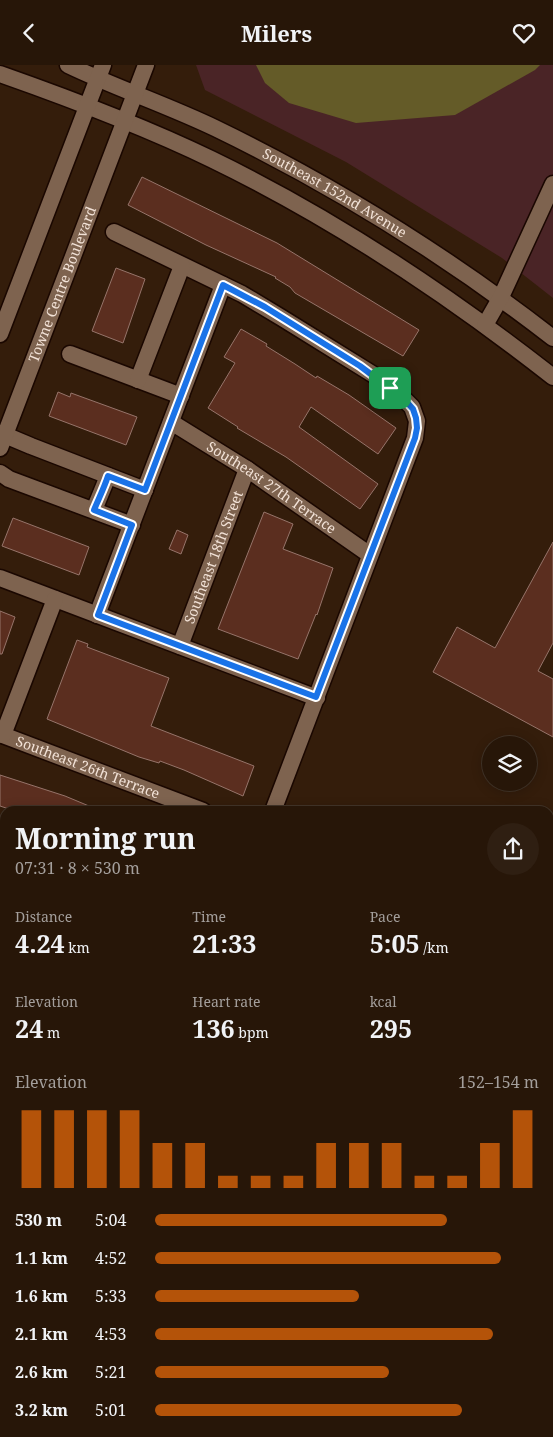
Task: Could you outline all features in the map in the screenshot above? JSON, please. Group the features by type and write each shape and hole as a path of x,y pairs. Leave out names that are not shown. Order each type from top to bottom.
{"street":[{"name":"Southeast 152nd Avenue","path":"68,65 101,72 135,93 226,133 320,182 406,234 500,297 553,338"},
{"name":"Towne Centre Boulevard","path":"2,439 146,65"},
{"path":"0,334 101,72"},
{"name":"Southeast 152nd Avenue","path":"0,74 87,106 211,159 309,211 403,268 486,325 553,377"},
{"path":"486,325 547,214 553,184"},
{"path":"114,232 223,285 271,311 360,366 404,399 415,414 417,424 415,438 275,806"},
{"path":"138,380 182,266"},
{"path":"98,615 223,285"},
{"path":"70,354 181,395"},
{"name":"Southeast 27th Terrace","path":"171,422 247,469 370,555"},
{"path":"2,439 30,446 145,490"},
{"name":"Southeast 18th Street","path":"180,646 247,469"},
{"path":"0,473 9,479 132,525"},
{"path":"94,510 108,476"},
{"path":"0,578 316,697"},
{"path":"2,735 55,599"},
{"name":"Southeast 26th Terrace","path":"2,735 190,806"}],"shaded area":[{"path":"196,65 553,65 553,298 502,258 346,162 205,90"},
{"path":"256,65 540,65 535,70 455,115 356,123 289,103 265,83"}],"building":[{"path":"142,177 277,243 419,330 403,356 295,293 276,277 206,245 128,205"},
{"path":"116,268 145,279 123,343 92,331"},
{"path":"241,329 267,344 266,346 316,378 317,376 349,395 396,428 378,454 311,407 299,427 378,484 360,509 286,457 237,428 208,408 235,363 224,357"},
{"path":"58,392 70,397 71,393 137,417 126,445 49,416"},
{"path":"264,512 293,524 283,549 333,568 317,615 298,659 218,629"},
{"path":"13,518 89,547 79,575 2,546"},
{"path":"177,530 188,535 181,554 169,549"},
{"path":"553,542 553,643 538,671 553,679 553,737 433,672 457,627 495,648"},
{"path":"0,611 15,617 2,654 0,654"},
{"path":"77,640 88,644 87,647 169,678 151,726 254,766 243,796 184,770 160,761 159,763 139,757 47,719"},
{"path":"0,775 65,796 89,806 0,806"}],"route":[{"path":"223,285 242,294 360,366 390,388 413,409 417,421 415,438 316,697 98,615 132,525 94,510 108,476 145,490 223,285"}]}
